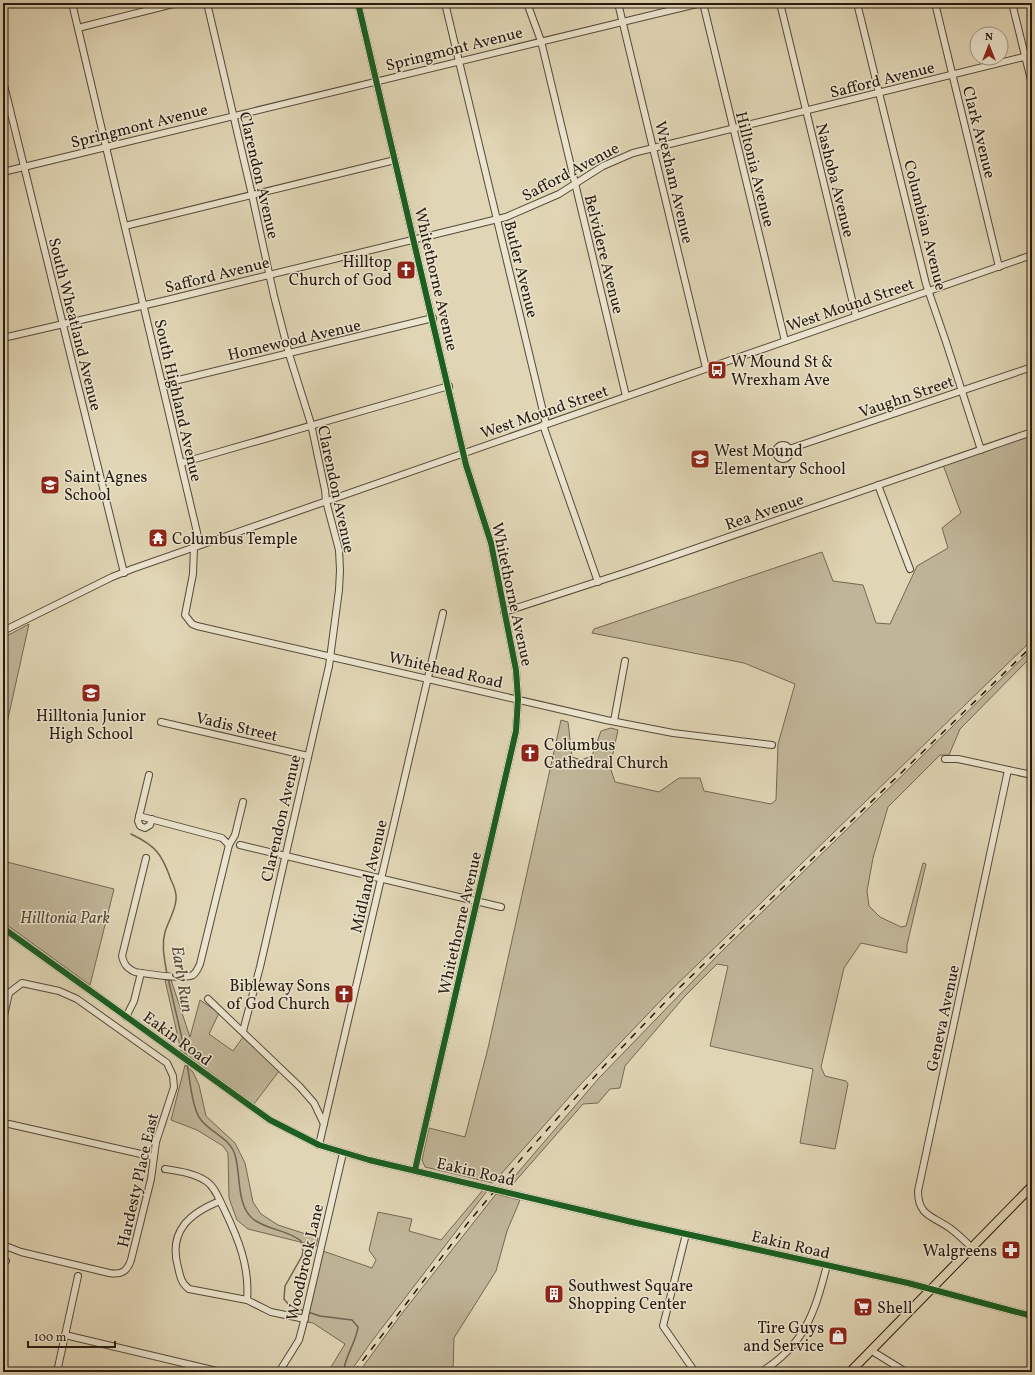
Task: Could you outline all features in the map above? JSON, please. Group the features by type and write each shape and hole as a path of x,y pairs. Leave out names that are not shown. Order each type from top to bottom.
{"main road":[{"path":"850,1372 1031,1188"}],"street":[{"name":"South Highland Avenue","path":"72,3 181,463 197,546 193,574 185,610 188,620"},
{"path":"78,28 177,3"},
{"name":"Clarendon Avenue","path":"206,3 234,115 269,274 289,354 311,427 325,490 326,501 339,550 340,570 331,656 284,856 260,967 243,1031"},
{"name":"Whitethorne Avenue","path":"358,3 449,386 466,465 491,543 516,670 518,699 516,731 415,1170"},
{"name":"Butler Avenue","path":"445,3 497,219 544,425 598,582"},
{"name":"Belvidere Avenue","path":"527,3 541,41 626,396"},
{"name":"Wrexham Avenue","path":"618,3 706,368"},
{"name":"Springmont Avenue","path":"3,172 376,80 702,3"},
{"name":"Hilltonia Avenue","path":"702,3 785,341"},
{"name":"Nashoba Avenue","path":"780,3 856,316"},
{"name":"Columbian Avenue","path":"857,3 928,291 981,450"},
{"name":"Clark Avenue","path":"935,3 999,266"},
{"path":"1012,3 1029,56 1032,84"},
{"name":"Safford Avenue","path":"3,338 143,306 497,219 528,208 559,194 614,160 653,148 1029,56"},
{"name":"South Wheatland Avenue","path":"3,81 124,573"},
{"path":"125,226 395,160"},
{"name":"West Mound Street","path":"3,631 112,577 1032,255"},
{"name":"Homewood Avenue","path":"162,384 433,318"},
{"name":"Vaughn Street","path":"789,449 1032,367"},
{"path":"181,463 311,427 449,386"},
{"name":"Rea Avenue","path":"504,612 598,582 1032,432"},
{"path":"878,485 910,569"},
{"name":"Midland Avenue","path":"319,1145 380,878 443,613"},
{"name":"Whitehead Road","path":"188,620 197,626 614,721 673,733 772,745"},
{"path":"614,721 625,661"},
{"name":"Vadis Street","path":"161,722 308,756"},
{"path":"945,759 958,759 1032,775"},
{"name":"Geneva Avenue","path":"972,1248 950,1228 923,1211 918,1202 918,1191 1008,770"},
{"path":"150,775 138,821 143,828 150,825 152,820"},
{"path":"146,858 122,956 123,963 128,969 141,973 168,976 192,975 197,971 229,845 235,835 243,802"},
{"path":"140,816 222,838 229,845"},
{"path":"240,845 500,907"},
{"name":"Eakin Road","path":"3,928 270,1120 319,1145 343,1153 686,1234 931,1289 1032,1316"},
{"path":"126,1017 134,1001 141,973"},
{"name":"Hardesty Place East","path":"3,1020 9,993 22,983 59,991 77,999 162,1059 171,1069 174,1087 156,1142 149,1188 131,1260 128,1268 124,1272 116,1274 109,1273 21,1252 3,1245"},
{"path":"208,999 303,1090 314,1103 324,1124"},
{"path":"9,1124 154,1157"},
{"name":"Woodbrook Lane","path":"279,1372 299,1340 343,1153"},
{"path":"164,1169 201,1178 212,1186 242,1250 247,1268 247,1300"},
{"path":"220,1201 194,1214 184,1225 176,1244 177,1266 182,1283 189,1289 247,1300 271,1312 306,1314"},
{"path":"686,1234 663,1326 695,1372"},
{"path":"762,1372 793,1348 806,1329 818,1303 827,1265"},
{"path":"57,1372 78,1276"},
{"path":"66,1335 222,1372"},
{"path":"872,1351 906,1372"}],"green space":[{"path":"1032,435 1032,640 666,995 580,1085 493,1183 425,1167 422,1160 429,1128 465,1137 488,1048 561,720 568,722 572,757 581,760 592,756 601,731 611,728 618,730 610,767 615,782 659,792 679,778 700,778 704,791 771,804 776,800 778,744 795,684 744,663 592,633 594,629 822,552 833,581 863,585 876,623 890,624 917,566 948,548 942,528 961,513 943,465"},
{"path":"29,624 3,741 3,638"},
{"path":"1032,649 1032,656 960,729 949,755 940,755 888,807 873,858 867,891 869,906 880,917 901,927 906,926 923,863 926,864 907,945 907,953 861,943 844,968 821,1067 825,1076 846,1081 848,1084 835,1149 800,1143 813,1069 710,1046 728,966 717,964 685,996 625,1066 620,1088 610,1089 598,1103 583,1104 512,1185 508,1184 599,1078 719,954"},
{"name":"Hilltonia Park","path":"3,861 114,889 90,985 3,922"},
{"path":"165,980 171,980 190,1037 200,1000 219,1013 209,1034 233,1051 243,1037 279,1071 254,1104 181,1051"},
{"path":"185,1065 193,1072 199,1085 206,1116 235,1143 245,1163 253,1202 261,1214 278,1225 318,1238 316,1246 248,1229 237,1220 229,1198 228,1153 223,1146 197,1130 171,1120"},
{"path":"483,1190 487,1191 350,1372 328,1372 345,1344 313,1323 307,1322 323,1251 372,1268 376,1260 369,1250 378,1212 412,1219 409,1231 441,1240"},
{"path":"496,1194 520,1200 507,1231 496,1271 454,1338 453,1372 359,1372 400,1316"}],"waterway":[{"name":"Early Run","path":"131,834 147,843 161,857 175,890 175,904 165,932 163,943 167,975"},
{"name":"Early Run","path":"168,978 186,1056"},
{"name":"Early Run","path":"187,1064 193,1101 198,1115 205,1125 225,1140 233,1149 237,1163 241,1198 248,1213 259,1223 290,1234 301,1241 303,1251 302,1256 285,1286 284,1299 290,1306 304,1311"},
{"name":"Early Run","path":"308,1312 320,1316 352,1320 358,1327 345,1363 344,1372"}],"railway":[{"path":"354,1372 467,1224 521,1159 604,1066 674,993 1032,646"}],"cycle path":[{"path":"358,3 466,465 491,543 516,670 518,699 516,731 415,1170"},
{"path":"3,928 270,1120 319,1145 369,1160 632,1222 908,1283 1032,1316"}],"place":[{"name":"Hilltop Church of God","path":"406,270"},
{"name":"W Mound St & Wrexham Ave","path":"717,370"},
{"name":"West Mound Elementary School","path":"700,459"},
{"name":"Saint Agnes School","path":"50,485"},
{"name":"Columbus Temple","path":"158,538"},
{"name":"Hilltonia Junior High School","path":"91,693"},
{"name":"Columbus Cathedral Church","path":"530,753"},
{"name":"Bibleway Sons of God Church","path":"344,994"},
{"name":"Walgreens","path":"1011,1250"},
{"name":"Southwest Square Shopping Center","path":"554,1294"},
{"name":"Shell","path":"863,1307"},
{"name":"Tire Guys and Service","path":"838,1336"}]}
